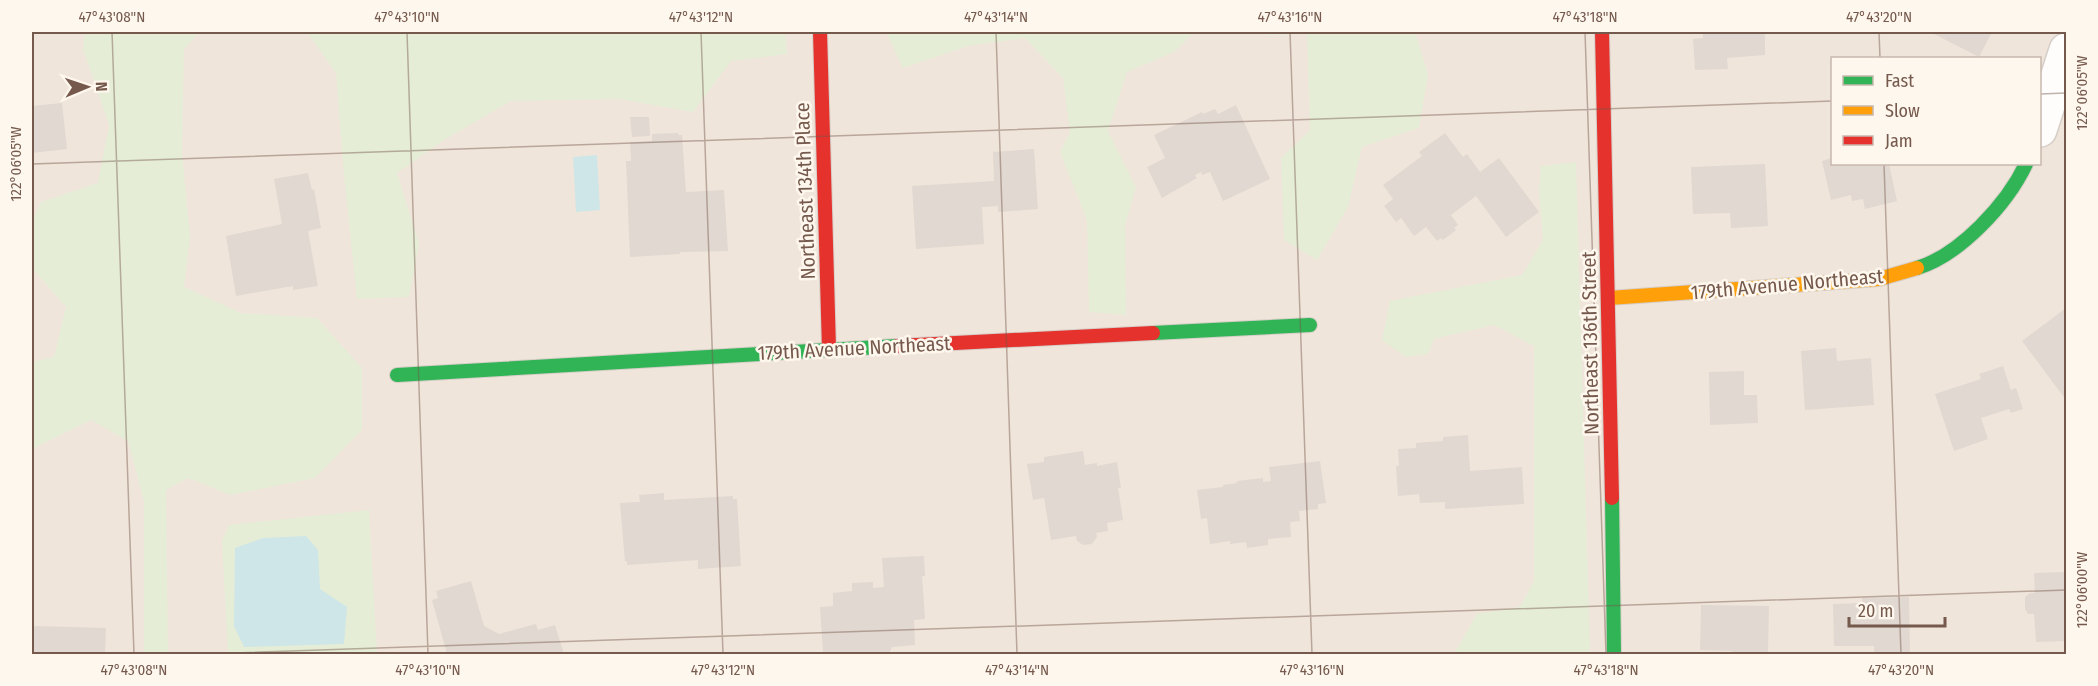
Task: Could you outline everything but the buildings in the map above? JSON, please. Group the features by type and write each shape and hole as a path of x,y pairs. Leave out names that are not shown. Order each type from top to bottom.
{"street":[{"name":"Northeast 134th Place","path":"820,32 829,349"},
{"name":"Northeast 136th Street","path":"1602,32 1609,298 1614,654"},
{"path":"2041,127 2067,50"},
{"name":"179th Avenue Northeast","path":"1609,298 1879,279 1933,262 1982,226 2019,181 2026,165"},
{"name":"179th Avenue Northeast","path":"397,375 829,349 1310,325"}],"shaded area":[{"path":"32,32 2066,32 2066,654 32,654"}],"green space":[{"path":"85,32 199,32 184,50 182,152 190,237 184,287 241,313 317,318 362,368 362,430 315,478 231,495 188,478 166,490 168,654 144,654 144,501 128,441 91,420 32,449 32,362 54,357 66,307 32,268 32,222 41,202 98,183 109,125 83,49"},
{"path":"307,32 785,32 787,54 731,61 693,112 619,99 511,101 444,140 397,173 419,243 409,297 357,299 336,73"},
{"path":"888,32 1194,32 1174,52 1127,72 1108,131 1136,187 1125,225 1126,315 1089,312 1087,220 1060,152 1070,132 1063,78 1025,38 968,46 903,68"},
{"path":"1261,32 1415,32 1428,74 1419,128 1362,147 1348,207 1317,260 1284,240 1281,158 1310,130 1307,34 1267,35"},
{"path":"1576,162 1590,654 1454,654 1477,614 1520,607 1534,581 1534,346 1494,325 1434,339 1428,354 1406,357 1382,340 1390,301 1522,275 1543,240 1539,191 1541,166"},
{"path":"369,510 377,654 228,654 222,541 229,525"}],"water":[{"path":"597,155 600,210 576,212 573,157"},
{"path":"306,536 318,550 320,589 347,607 344,644 244,647 234,626 235,548 263,538"}],"traffic: fast":[{"path":"1917,268 1950,252 1980,226 2007,195 2025,165"},
{"path":"1153,333 1310,325"},
{"path":"397,375 897,346"},
{"path":"1612,498 1614,654"}],"traffic: slow":[{"path":"1609,298 1879,279 1917,268"}],"traffic: jam":[{"path":"820,32 829,349"},
{"path":"1602,32 1612,498"},
{"path":"897,346 1153,333"}]}
